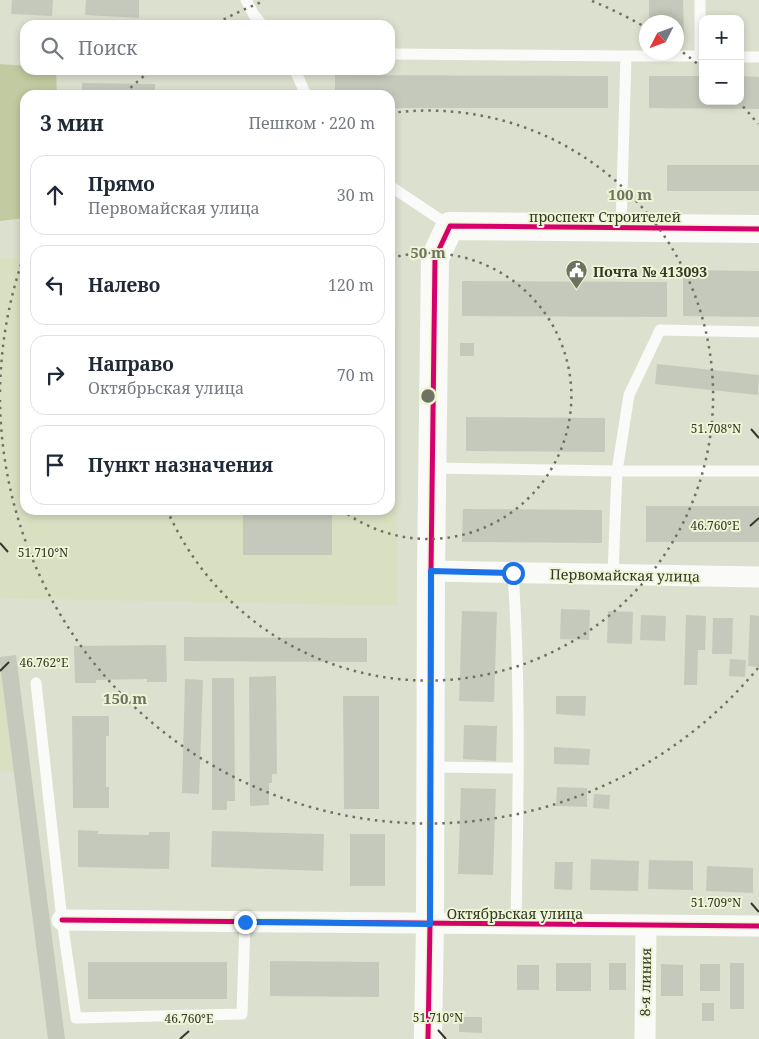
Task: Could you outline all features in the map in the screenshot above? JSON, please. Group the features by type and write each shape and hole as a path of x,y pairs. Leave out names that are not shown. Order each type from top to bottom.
{"street":[{"name":"проспект Строителей","path":"450,226 759,229"},
{"path":"428,1039 435,258 450,226"},
{"name":"Первомайская улица","path":"431,571 759,577"},
{"name":"Октябрьская улица","path":"62,920 759,926"},
{"name":"8-я линия","path":"645,1039 646,925"}],"lane":[{"path":"246,0 258,20"},
{"path":"700,0 701,15"},
{"path":"395,54 699,56"},
{"path":"621,228 626,56"},
{"path":"744,56 759,57"},
{"path":"297,75 304,90"},
{"path":"395,189 450,226"},
{"path":"613,574 617,471 629,394 660,330 759,332"},
{"path":"432,468 759,471"},
{"path":"513,573 516,621 518,768 516,924"},
{"path":"36,683 62,920 76,1018 242,1014 245,922"},
{"path":"431,768 518,768"}],"shaded area":[{"path":"0,64 20,66 20,75 56,75 57,90 20,90 20,219 0,221"},
{"path":"0,258 20,259 20,515 395,515 395,269 397,606 0,598"},
{"path":"0,664 14,771 0,772"}],"building":[{"path":"12,0 53,0 52,16 11,14"},
{"path":"86,0 139,0 139,18 85,15"},
{"path":"649,0 683,0 683,15 649,15"},
{"path":"335,75 608,76 608,108 395,108 395,90 335,90"},
{"path":"649,76 699,76 699,105 744,105 744,76 759,77 759,109 649,108"},
{"path":"82,83 155,84 155,90 82,90"},
{"path":"667,165 759,165 759,191 667,191"},
{"path":"683,270 759,271 759,317 683,316"},
{"path":"462,281 667,282 667,317 462,316"},
{"path":"460,343 474,343 474,356 460,356"},
{"path":"657,364 759,375 758,395 655,384"},
{"path":"466,417 605,418 605,452 466,451"},
{"path":"646,506 759,506 759,542 646,542"},
{"path":"463,509 602,510 602,543 462,542"},
{"path":"243,515 332,515 332,555 243,555"},
{"path":"561,609 590,610 589,640 560,639"},
{"path":"462,611 497,612 494,702 459,701"},
{"path":"608,611 633,612 632,644 607,643"},
{"path":"641,615 666,616 665,641 640,640"},
{"path":"686,615 706,616 705,650 698,650 697,685 684,685"},
{"path":"750,615 759,616 759,667 748,666"},
{"path":"713,618 733,618 732,654 712,654"},
{"path":"184,637 367,638 367,662 184,661"},
{"path":"166,645 167,682 147,682 147,679 96,680 96,683 75,683 74,646"},
{"path":"16,655 65,1039 48,1039 0,664 0,657"},
{"path":"730,659 746,660 745,677 729,676"},
{"path":"276,676 277,774 272,774 272,783 269,783 269,805 250,806 249,677"},
{"path":"212,678 234,678 235,801 227,801 227,810 212,810"},
{"path":"185,679 203,680 199,794 182,793"},
{"path":"343,696 379,696 379,809 344,809"},
{"path":"556,696 586,696 585,716 556,714"},
{"path":"72,716 109,716 109,736 106,736 106,787 109,787 109,808 73,808"},
{"path":"464,725 497,726 496,761 463,759"},
{"path":"554,747 590,749 589,765 554,764"},
{"path":"557,787 587,788 587,807 556,806"},
{"path":"461,788 496,789 493,875 458,874"},
{"path":"594,794 610,795 609,809 593,808"},
{"path":"78,830 98,831 98,834 149,835 149,832 170,832 169,869 78,867"},
{"path":"212,831 324,834 323,871 211,867"},
{"path":"350,834 385,834 385,886 350,886"},
{"path":"591,859 639,861 638,891 590,890"},
{"path":"649,860 693,861 693,890 648,889"},
{"path":"555,862 573,862 572,890 554,889"},
{"path":"707,866 753,868 753,893 706,891"},
{"path":"270,961 379,962 379,997 270,996"},
{"path":"88,962 227,962 227,999 88,999"},
{"path":"556,963 591,963 591,991 556,991"},
{"path":"609,963 626,963 626,990 609,990"},
{"path":"730,963 744,963 744,1009 730,1009"},
{"path":"661,964 683,965 683,996 661,996"},
{"path":"700,964 720,964 720,991 700,991"},
{"path":"517,965 539,965 539,990 517,990"},
{"path":"702,1003 714,1003 714,1021 702,1021"},
{"path":"459,1017 482,1017 482,1033 459,1032"}],"cycle path":[{"path":"428,1039 435,258 450,226 759,229"},
{"path":"62,920 759,926"}],"place":[{"name":"Почта № 413093","path":"577,290"}],"route":[{"path":"245,922 430,924 431,571 513,573"}]}
